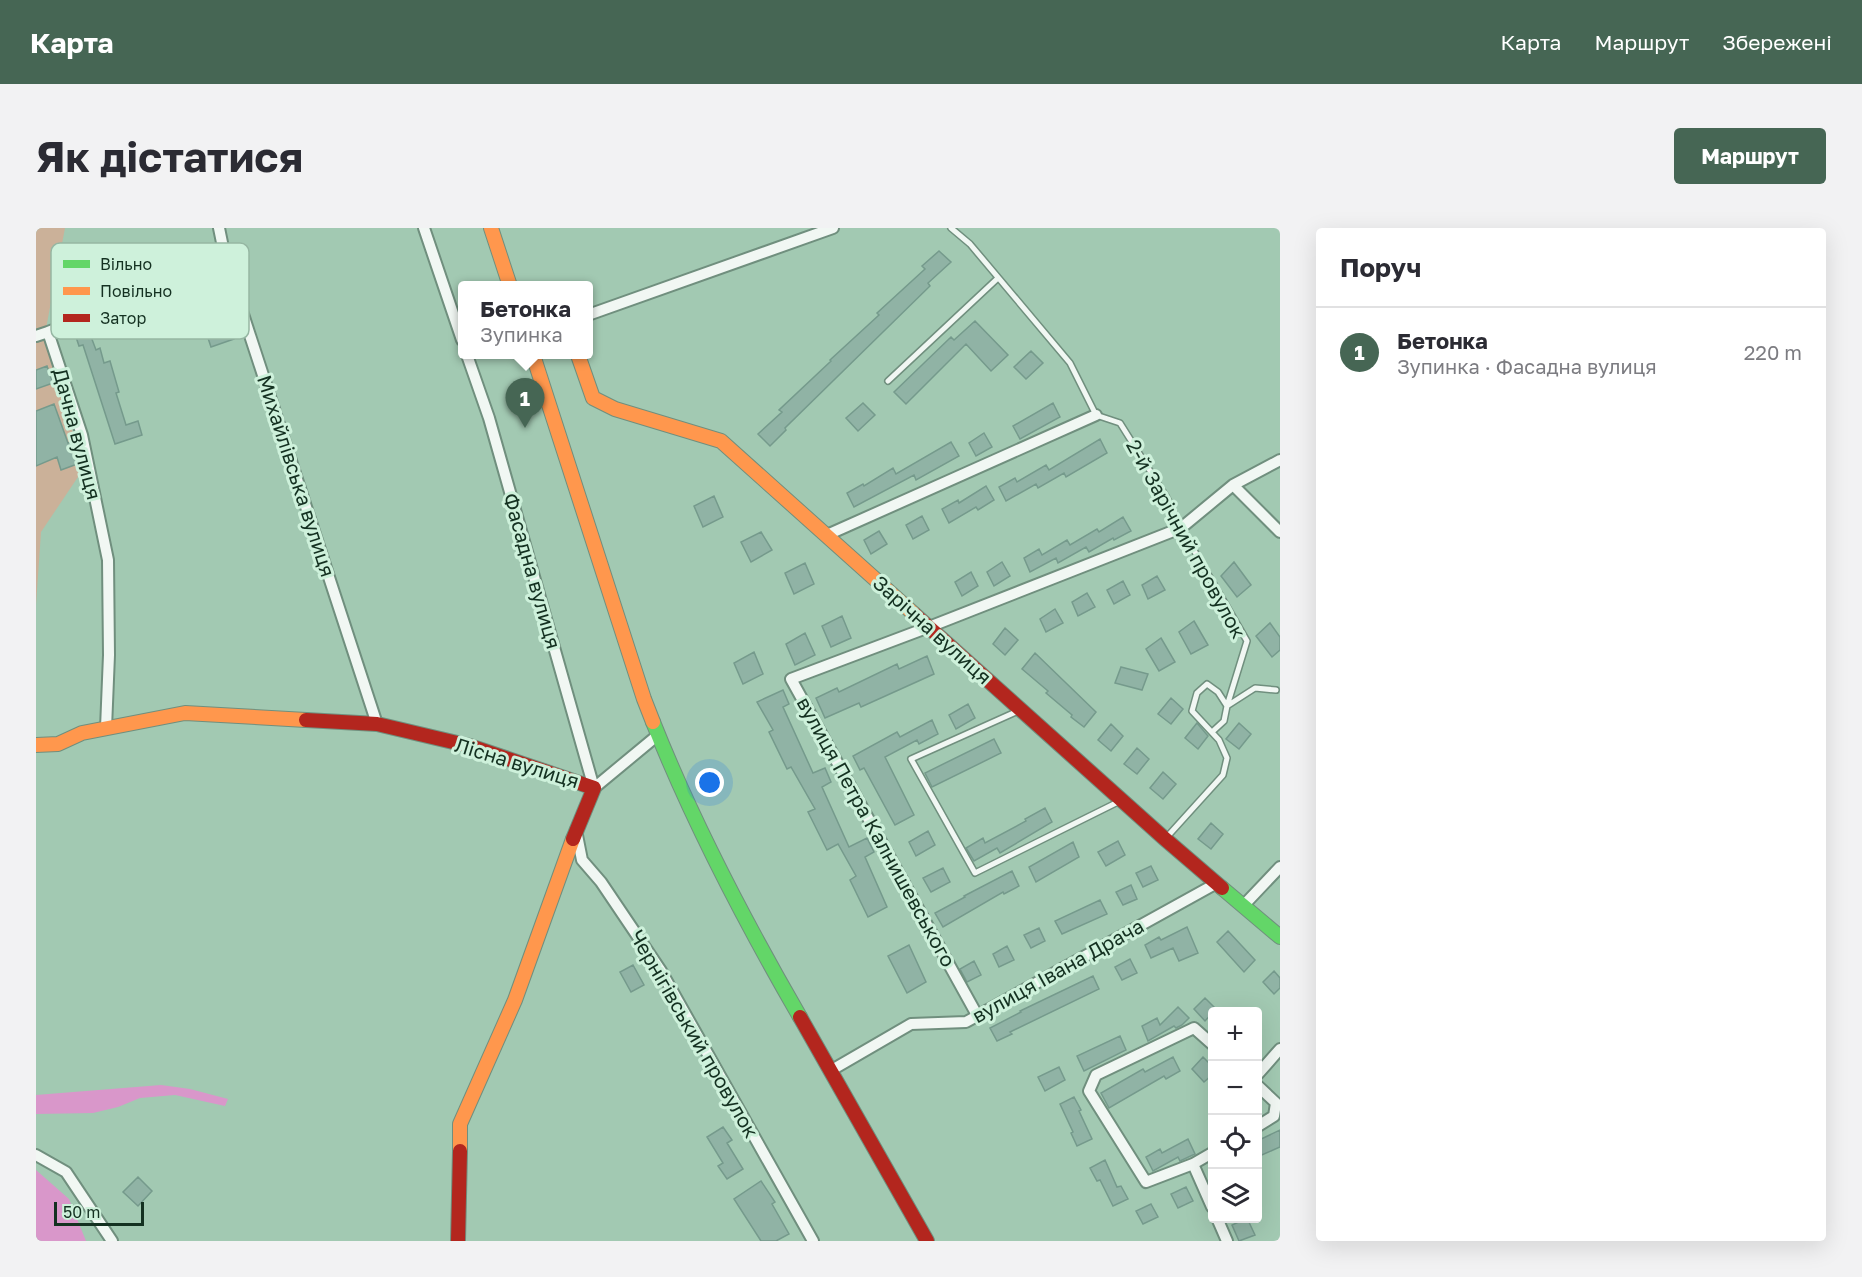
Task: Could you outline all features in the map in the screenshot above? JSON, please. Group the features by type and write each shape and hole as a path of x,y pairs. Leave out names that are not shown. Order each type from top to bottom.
{"street":[{"name":"Михайлівська вулиця","path":"219,228 222,243"},
{"path":"424,228 458,328"},
{"path":"491,228 509,281"},
{"path":"593,313 833,228"},
{"path":"36,336 51,331"},
{"name":"Дачна вулиця","path":"48,332 82,435 108,560 109,655 106,728"},
{"name":"Михайлівська вулиця","path":"249,332 377,724"},
{"name":"Фасадна вулиця","path":"469,359 489,418 594,788"},
{"path":"535,359 644,699 674,774 707,846 771,967 927,1241"},
{"name":"Зарічна вулиця","path":"580,359 593,398 615,409 721,441 1122,801 1280,938"},
{"path":"827,535 1096,416"},
{"name":"вулиця Петра Калнишевського","path":"977,1015 791,679 1181,528 1233,485 1280,460"},
{"path":"1233,485 1280,532"},
{"name":"Лісна вулиця","path":"36,745 58,744 82,733 185,713 377,724 470,747 594,788 576,830 516,1000 460,1124 458,1241"},
{"path":"594,788 658,735"},
{"name":"Чернігівський провулок","path":"576,830 582,860 601,882 662,971 813,1241"},
{"path":"1244,905 1280,867"},
{"name":"вулиця Івана Драча","path":"830,1071 911,1024 966,1022 1217,883"},
{"path":"1208,1040 1194,1028 1096,1075 1089,1091 1146,1182 1194,1164 1208,1155"},
{"path":"1262,1069 1280,1049"},
{"path":"1262,1090 1276,1103 1274,1116 1262,1123"},
{"path":"36,1155 66,1172 112,1241"},
{"path":"1194,1164 1208,1197"},
{"path":"1219,1223 1227,1241"}],"lane":[{"path":"951,228 970,244 1070,363 1096,416"},
{"path":"888,381 999,278"},
{"name":"2-й Зарічний провулок","path":"1096,416 1120,423 1167,498 1181,528 1246,641 1224,721 1212,732"},
{"path":"1165,839 1224,775 1227,758 1219,740 1192,711 1197,693 1207,684 1218,692 1227,706 1255,688 1276,690"},
{"path":"1021,710 910,759 975,873 1122,801"}],"shaded area":[{"path":"36,228 65,228 62,243 51,243 51,302 44,339 84,468 41,532 36,605"},
{"path":"161,1085 190,1089 228,1099 225,1106 175,1095 140,1098 118,1107 93,1113 36,1114 36,1095"},
{"path":"36,1170 69,1199 86,1241 36,1241"}],"building":[{"path":"939,251 951,262 928,283 930,286 785,428 786,430 770,446 758,434 782,412 779,410 879,315 877,313 925,269 922,266"},
{"path":"975,321 1008,355 991,371 966,344 906,404 894,392 951,337 954,340"},
{"path":"77,339 92,339 96,350 100,348 104,363 110,361 119,392 116,393 126,425 138,421 142,435 115,444 83,345 79,346"},
{"path":"208,339 234,339 211,347"},
{"path":"1031,351 1043,363 1026,379 1014,367"},
{"path":"47,366 53,383 36,389 36,370"},
{"path":"863,403 875,415 858,431 846,418"},
{"path":"1053,403 1060,417 1020,439 1013,426"},
{"path":"54,404 68,443 73,441 80,463 61,470 57,457 36,466 36,411"},
{"path":"984,433 992,447 976,456 969,443"},
{"path":"1100,439 1107,453 1066,477 1064,473 1038,488 1036,484 1006,501 999,487 1015,478 1017,482 1046,465 1049,470"},
{"path":"951,442 959,456 916,480 914,475 854,507 847,493 863,484 864,486 893,468 896,474"},
{"path":"986,486 994,500 978,510 976,507 949,523 942,509 958,500 959,503"},
{"path":"714,496 723,517 703,527 694,506"},
{"path":"922,516 929,530 913,539 906,525"},
{"path":"1123,517 1131,531 1089,552 1086,547 1058,563 1056,558 1030,572 1024,558 1039,549 1042,555 1067,540 1070,545 1097,529 1099,532"},
{"path":"879,531 887,544 871,554 864,540"},
{"path":"761,532 772,550 751,562 741,542"},
{"path":"1002,562 1010,576 994,586 987,572"},
{"path":"1234,562 1251,585 1237,597 1221,576"},
{"path":"805,563 814,584 794,594 785,573"},
{"path":"971,572 978,586 962,596 955,582"},
{"path":"1157,576 1165,590 1148,599 1142,585"},
{"path":"1123,581 1130,595 1114,604 1107,590"},
{"path":"1087,593 1095,607 1078,616 1072,602"},
{"path":"1055,609 1063,623 1046,632 1040,619"},
{"path":"842,616 851,638 831,647 822,626"},
{"path":"1194,621 1208,645 1191,654 1179,632"},
{"path":"1270,623 1280,637 1280,650 1272,657 1256,636"},
{"path":"1005,628 1018,640 1005,655 993,644"},
{"path":"805,633 815,655 795,665 786,644"},
{"path":"1161,638 1175,662 1159,671 1146,649"},
{"path":"754,652 763,674 743,684 734,663"},
{"path":"1035,653 1096,712 1084,727 1022,669"},
{"path":"927,656 934,674 861,707 859,703 825,718 816,698 837,688 839,692 897,664 899,669"},
{"path":"1121,667 1148,674 1142,690 1115,683"},
{"path":"783,690 789,704 783,707 813,773 825,768 831,782 822,787 849,847 867,838 874,852 865,857 887,907 868,917 850,880 856,876 838,844 827,850 808,812 815,809 791,767 787,769 769,732 773,730 757,702"},
{"path":"1171,698 1183,709 1171,724 1158,714"},
{"path":"968,704 975,718 956,729 949,715"},
{"path":"932,720 938,734 919,744 917,740 885,757 914,815 895,825 864,768 860,770 853,756 897,732 900,737"},
{"path":"1197,723 1208,736 1198,749 1185,738"},
{"path":"1239,723 1251,734 1239,749 1226,739"},
{"path":"1111,724 1123,736 1111,751 1098,740"},
{"path":"994,739 1001,753 932,787 925,773"},
{"path":"1137,748 1149,759 1137,774 1124,764"},
{"path":"1163,772 1176,784 1163,799 1150,788"},
{"path":"1045,808 1052,822 1000,853 997,848 974,861 966,848 983,838 985,843"},
{"path":"1211,823 1223,834 1211,849 1198,839"},
{"path":"928,831 935,845 916,856 909,842"},
{"path":"1118,841 1125,855 1106,866 1098,852"},
{"path":"1073,842 1079,857 1036,882 1029,867"},
{"path":"1151,866 1158,880 1143,887 1136,873"},
{"path":"943,868 950,882 931,892 923,878"},
{"path":"1012,871 1019,886 1004,894 1003,892 943,927 935,913"},
{"path":"1131,885 1137,899 1123,905 1116,892"},
{"path":"1100,900 1107,914 1062,934 1055,921"},
{"path":"1187,927 1198,953 1179,961 1173,948 1151,958 1145,945 1159,937 1161,940"},
{"path":"1039,928 1045,941 1031,948 1024,935"},
{"path":"1228,931 1255,960 1244,972 1217,942"},
{"path":"909,945 926,982 907,993 888,956"},
{"path":"1007,946 1014,960 999,967 993,954"},
{"path":"1130,959 1137,973 1122,980 1115,967"},
{"path":"974,961 981,975 967,982 960,969"},
{"path":"633,965 644,985 631,992 620,972"},
{"path":"1274,971 1280,978 1280,988 1274,994 1263,982"},
{"path":"1093,976 1099,989 1010,1032 1012,1034 997,1041 990,1028"},
{"path":"1205,998 1214,1007 1208,1007 1208,1018 1205,1021 1194,1009"},
{"path":"1178,1007 1189,1018 1182,1025 1176,1028 1174,1026 1148,1041 1142,1026 1157,1018 1160,1025"},
{"path":"1120,1036 1126,1050 1084,1071 1077,1056"},
{"path":"1173,1057 1180,1071 1166,1079 1164,1076 1109,1108 1101,1093 1143,1069 1145,1072"},
{"path":"1203,1057 1208,1062 1208,1078 1204,1082 1192,1069"},
{"path":"1059,1067 1065,1080 1045,1091 1038,1077"},
{"path":"1074,1097 1092,1139 1077,1146 1060,1104"},
{"path":"723,1127 732,1140 727,1143 743,1169 727,1179 718,1166 723,1163 707,1137"},
{"path":"1280,1130 1280,1147 1262,1155 1262,1139"},
{"path":"1188,1139 1195,1154 1180,1161 1178,1157 1153,1171 1146,1157 1160,1149 1162,1153"},
{"path":"1105,1160 1117,1187 1121,1186 1128,1199 1113,1206 1100,1180 1097,1181 1090,1168"},
{"path":"138,1177 152,1191 138,1206 123,1192"},
{"path":"761,1181 775,1202 772,1204 789,1234 776,1241 761,1241 734,1199"},
{"path":"1186,1187 1193,1201 1178,1208 1171,1194"},
{"path":"1151,1204 1158,1217 1143,1224 1136,1211"},
{"path":"1249,1223 1255,1235 1239,1241 1232,1225"}],"traffic: fast":[{"path":"653,722 721,872 800,1017"},
{"path":"1222,888 1280,937"}],"traffic: slow":[{"path":"491,228 508,281"},
{"path":"534,359 653,722"},
{"path":"579,359 593,398 615,409 721,441 914,614"},
{"path":"36,745 58,744 82,733 185,713 306,720"},
{"path":"460,1151 460,1124 515,1000 573,839"}],"traffic: jam":[{"path":"914,614 1222,888"},
{"path":"306,720 377,724 470,746 594,788 573,839"},
{"path":"800,1017 927,1241"},
{"path":"458,1241 460,1151"}],"place":[{"name":"Бетонка","path":"525,428"}]}
